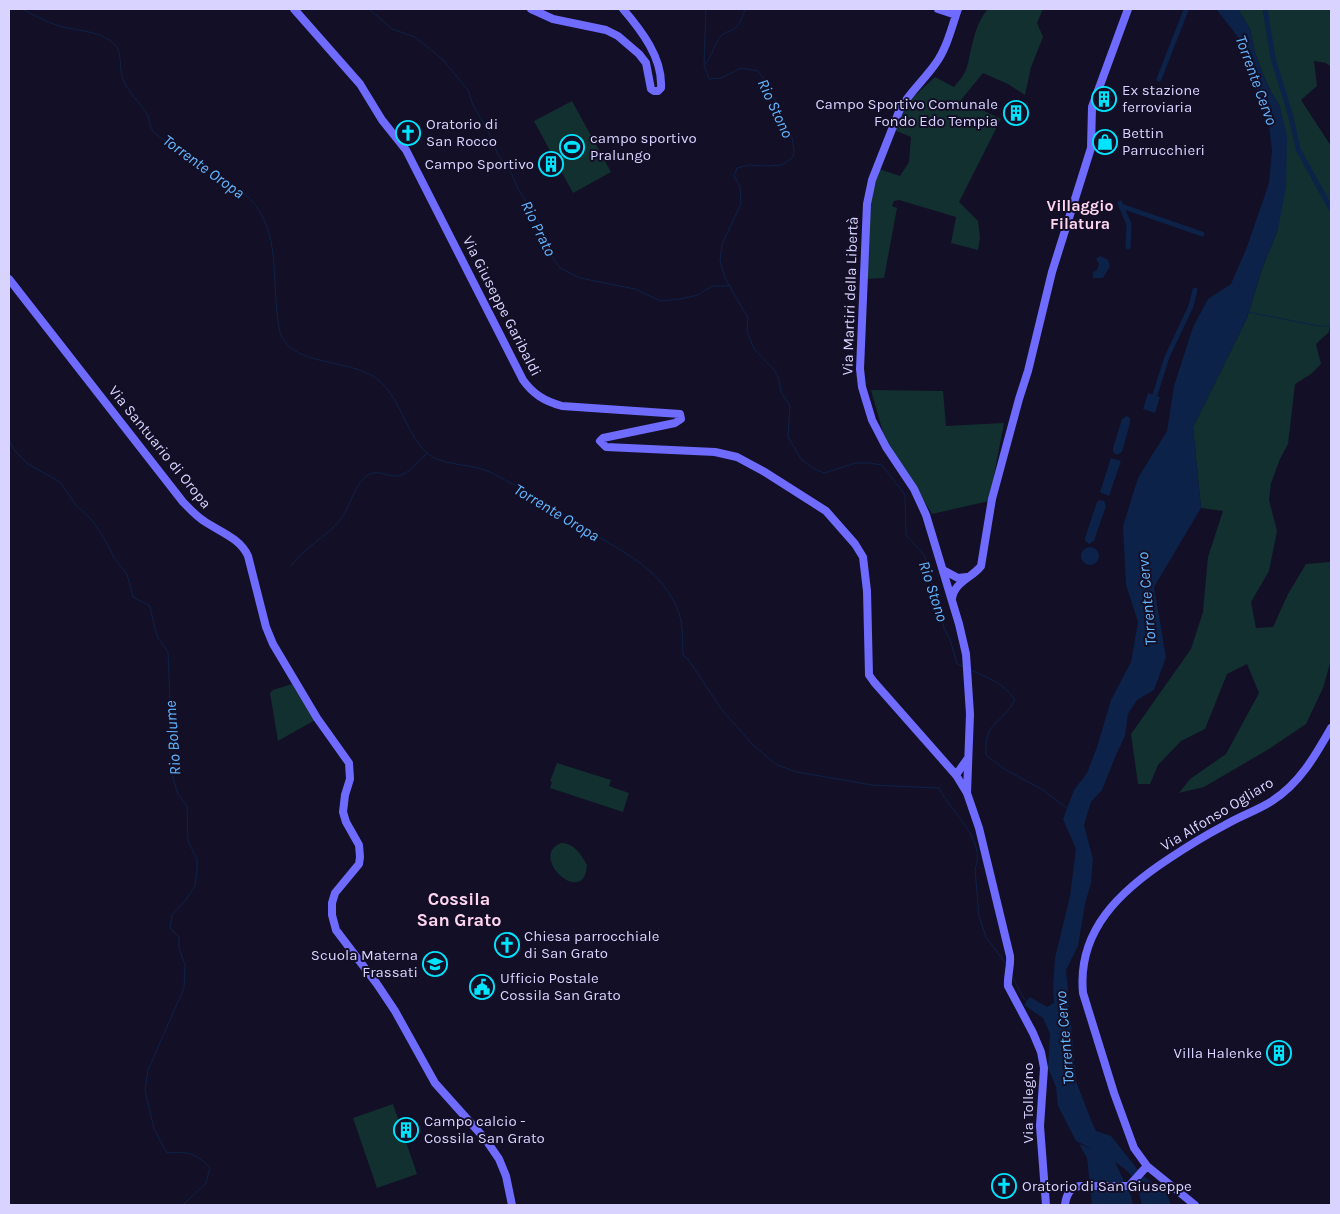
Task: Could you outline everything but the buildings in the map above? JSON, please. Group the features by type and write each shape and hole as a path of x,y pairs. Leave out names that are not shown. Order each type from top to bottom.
{"street":[{"name":"Via Giuseppe Garibaldi","path":"294,9 360,84 382,120 406,150 523,380 532,392 550,403 562,406 680,414 681,419 675,423 603,438 600,441 606,447 715,452 737,457 763,471 826,511 855,544 860,551 865,567 869,675 956,775 967,793"},
{"path":"531,9 553,19 606,30 618,36 646,64 651,89 654,91 658,90 661,88 662,80 653,52 637,24 623,9"},
{"path":"938,9 957,12"},
{"path":"947,584 969,576 981,566 994,491 1028,371 1052,272 1091,148 1092,107 1108,59 1128,9"},
{"name":"Via Martiri della Libertà","path":"957,12 938,60 906,98 900,108 872,180 867,204 861,348 862,387 872,420 886,447 918,497 928,522 960,624 970,714 968,758 964,768"},
{"name":"Via Santuario di Oropa","path":"9,279 183,502 203,521 244,547 266,627 273,644 316,718 349,763 350,779 345,796 344,812 346,822 359,845 360,857 359,864 335,893 332,903 332,916 336,930 391,1004 435,1083 486,1140 499,1159 506,1176 512,1205"},
{"path":"943,570 958,581"},
{"path":"952,601 958,581"},
{"name":"Via Alfonso Ogliaro","path":"1196,1205 1145,1168 1134,1148 1083,993 1081,978 1083,961 1090,939 1119,896 1151,870 1197,840 1273,801 1305,772 1331,728"},
{"path":"946,765 964,768"},
{"path":"956,775 963,773 964,768"},
{"path":"964,768 967,793"},
{"name":"Via Tollegno","path":"967,793 979,828 1011,964 1007,979 1008,986 1034,1033 1041,1052 1044,1068 1040,1126 1046,1205"},
{"path":"1065,1205 1066,1196 1072,1188 1080,1186 1125,1187 1133,1184 1145,1168"}],"green space":[{"path":"988,9 1043,9 1037,23 1043,37 1031,67 1025,95 1008,84 983,73 961,100 1001,119 959,202 978,221 980,238 978,250 951,243 956,217 899,200 894,201 892,206 897,208 884,278 866,279 870,202 879,169 900,176 909,162 911,137 894,130 909,101 935,77 954,87 960,80 967,67 977,29"},
{"path":"1238,9 1331,9 1331,67 1326,63 1314,61 1317,86 1301,100 1331,146 1331,317 1329,332 1316,344 1321,364 1311,374 1295,384 1288,444 1271,483 1269,500 1277,531 1269,571 1251,602 1256,628 1273,627 1288,594 1306,564 1331,563 1331,660 1323,688 1306,724 1269,749 1204,787 1179,793 1190,779 1226,754 1259,693 1247,664 1227,674 1205,729 1181,741 1158,765 1150,784 1138,784 1131,734 1191,649 1203,612 1208,557 1223,511 1201,508 1193,427 1247,318 1262,269 1278,229 1280,107 1267,84 1255,53 1250,29"},
{"name":"campo sportivo Pralungo","path":"572,101 611,172 573,193 534,121"},
{"path":"871,390 943,391 946,426 1004,423 989,501 932,514 884,436"},
{"path":"292,684 315,720 278,741 270,693 273,690"},
{"path":"557,763 611,780 609,786 629,793 623,812 550,788 552,782 550,781"},
{"path":"561,843 566,843 573,847 580,853 587,865 584,877 577,882 569,881 560,876 550,859 552,850"},
{"path":"393,1104 417,1174 377,1188 353,1118"}],"water":[{"name":"Torrente Cervo","path":"1216,9 1238,9 1250,29 1255,53 1267,84 1280,107 1287,136 1286,187 1278,229 1262,269 1247,318 1193,427 1201,508 1154,587 1166,657 1154,690 1137,700 1128,714 1125,736 1102,790 1091,802 1084,825 1093,859 1091,883 1085,904 1078,946 1066,970 1076,1081 1096,1131 1111,1136 1143,1176 1166,1192 1171,1205 1142,1205 1131,1175 1115,1162 1131,1196 1133,1205 1092,1205 1087,1158 1079,1144 1092,1149 1076,1141 1058,1106 1056,1087 1048,1068 1050,1034 1043,1018 1024,1005 1030,997 1047,1007 1054,1003 1055,958 1070,896 1076,849 1063,819 1074,790 1087,773 1111,700 1131,662 1138,622 1126,585 1123,526 1138,478 1167,431 1174,386 1193,327 1208,299 1231,284 1247,247 1269,183 1272,150 1269,126 1238,37"},
{"path":"1100,256 1108,260 1110,266 1103,278 1093,278 1093,272 1097,270 1099,264 1096,259"},
{"path":"1148,393 1160,397 1155,413 1143,409"},
{"path":"1127,416 1130,418 1130,423 1122,452 1117,455 1113,452 1113,448 1122,419"},
{"path":"1111,458 1121,461 1109,496 1100,492"},
{"path":"1100,500 1104,501 1106,506 1094,541 1089,544 1085,541 1085,538 1097,502"},
{"path":"1090,547 1096,550 1099,556 1096,562 1090,565 1084,562 1081,556 1084,550"}],"waterway":[{"name":"Torrente Oropa","path":"22,9 54,24 100,35 112,42 118,50 125,84 146,112 153,131 163,139 186,151 215,176 239,190 253,202 265,222 269,235 274,262 278,319 281,334 289,346 298,353 367,373 386,388 412,433 427,453 439,460 487,471 533,494 580,526 635,559 659,580 679,612 683,655 688,659 722,710 754,746 777,765 797,772 872,785 939,788 966,827 976,847 975,869 979,916 986,937 1006,964"},
{"name":"Rio Prato","path":"369,9 392,29 415,37 431,50 443,60 468,90 473,105 489,133 498,155 511,172 518,189 538,220 546,248 560,268 580,278 635,289 661,301 698,295 712,286 730,286"},
{"name":"Rio Stono","path":"706,9 704,65 709,79 721,78 741,68 758,71 767,83 792,138 794,150 793,157 782,165 749,165 737,168 734,176 740,187 741,204 722,244 720,261 725,278 748,318 747,331 754,349 775,371 779,379 781,392 790,406 788,437 801,459 814,469 824,473 856,463 882,465 905,495 906,535 925,556 929,579 935,590 944,628 950,639 957,664 962,666"},
{"path":"705,64 720,37 738,25 745,9"},
{"path":"1265,9 1273,58 1291,117 1298,149 1331,209"},
{"path":"1159,79 1186,10"},
{"path":"1120,203 1121,206 1202,234"},
{"path":"1121,206 1129,224 1128,247"},
{"path":"1153,401 1167,357 1191,306 1195,290"},
{"path":"1248,312 1319,326 1331,326"},
{"name":"Rio Bolume","path":"9,440 15,451 28,464 60,482 76,505 92,520 115,559 127,574 133,597 150,606 158,638 168,652 171,766 178,794 187,806 188,841 197,859 197,870 195,886 172,915 170,928 179,937 179,948 185,965 184,988 148,1070 145,1090 154,1129 167,1153 181,1152 191,1154 210,1167 206,1183 183,1205"},
{"path":"291,566 302,553 341,519 356,488 365,478 373,473 394,476 402,475 427,454"},
{"name":"Rio Stono","path":"971,670 1001,685 1015,700 991,729 986,744 986,755 1006,770 1043,790 1068,809"},
{"name":"Torrente Oropa","path":"1011,974 1024,999 1027,1001"}],"place":[{"name":"Ex stazione ferroviaria","path":"1104,99"},
{"name":"Campo Sportivo Comunale Fondo Edo Tempia","path":"1016,113"},
{"name":"Oratorio di San Rocco","path":"408,133"},
{"name":"Bettin Parrucchieri","path":"1105,142"},
{"name":"campo sportivo Pralungo","path":"572,147"},
{"name":"Campo Sportivo","path":"551,164"},
{"name":"Chiesa parrocchiale di San Grato","path":"507,945"},
{"name":"Scuola Materna Frassati","path":"435,964"},
{"name":"Ufficio Postale Cossila San Grato","path":"482,987"},
{"name":"Villa Halenke","path":"1279,1053"},
{"name":"Campo calcio - Cossila San Grato","path":"406,1130"},
{"name":"Oratorio di San Giuseppe","path":"1004,1186"}],"district":[{"name":"Villaggio Filatura","path":"1080,214"},
{"name":"Cossila San Grato","path":"459,910"}]}
